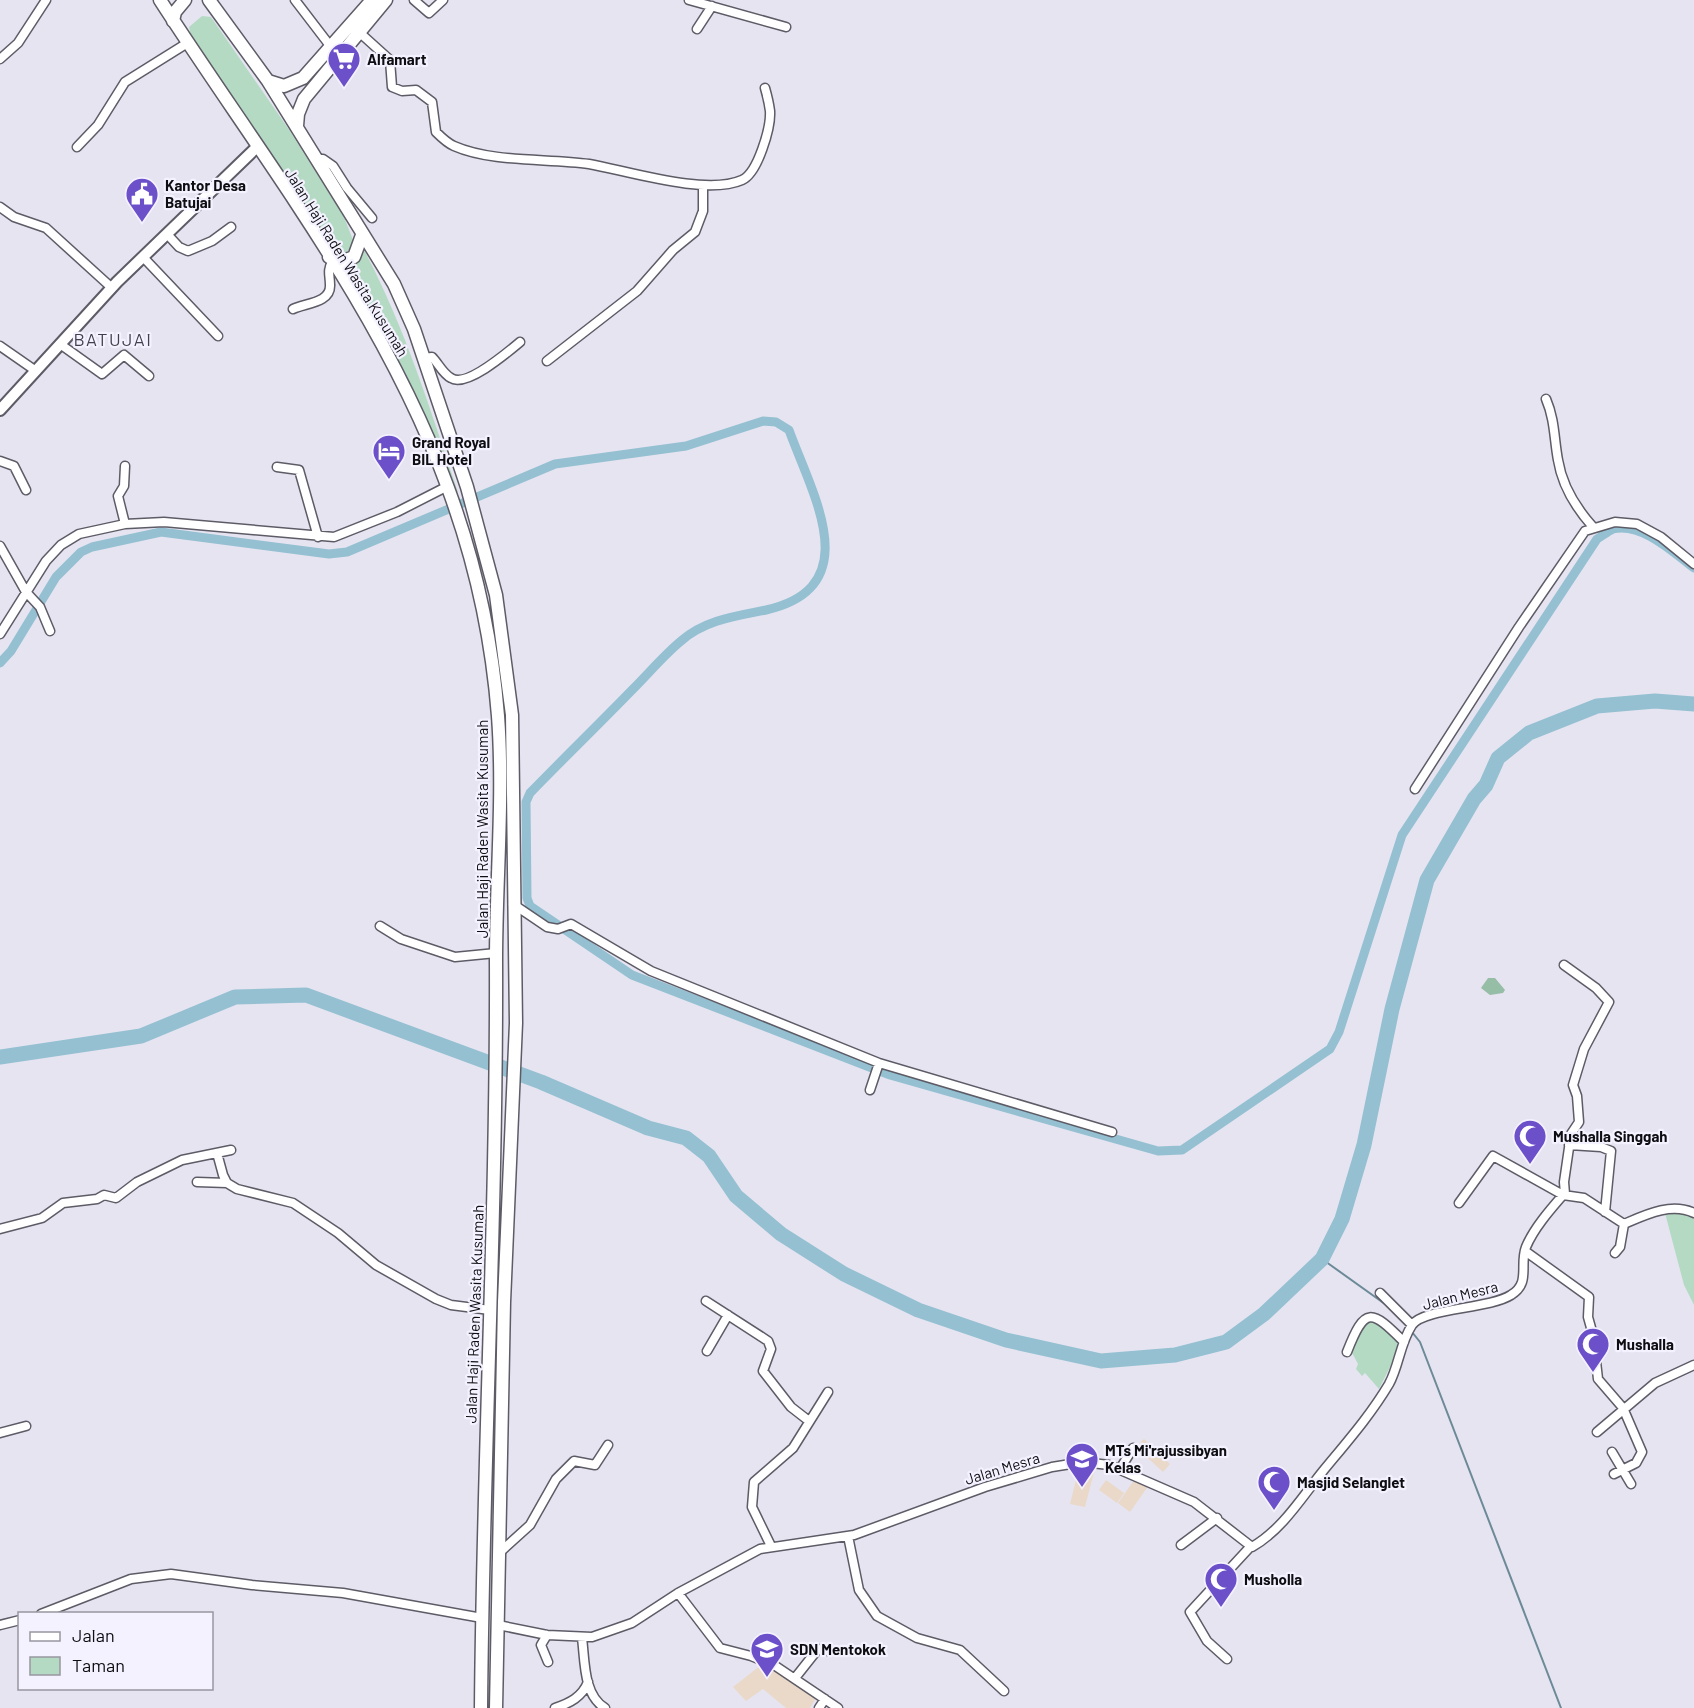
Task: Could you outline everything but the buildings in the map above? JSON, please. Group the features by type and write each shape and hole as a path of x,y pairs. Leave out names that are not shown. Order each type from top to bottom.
{"highway":[{"name":"Jalan Haji Raden Wasita Kusumah","path":"160,0 331,260 391,361 448,488 458,517 490,646 498,717 500,778 495,1120 485,1411 481,1708"},
{"path":"173,21 175,12 185,0"},
{"path":"268,81 284,86 295,83 331,47 372,0"},
{"path":"297,126 298,114 304,99 386,0"},
{"name":"Jalan Haji Raden Wasita Kusumah","path":"212,1 297,126 394,284 423,358 467,487 496,595 512,715 516,1023 504,1302 498,1554 502,1625 496,1708"},
{"path":"331,260 340,262 354,256 362,235"},
{"path":"498,717 512,715"},
{"path":"485,1527 499,1527"}],"main road":[{"path":"0,410 112,288 258,146"}],"street":[{"path":"0,59 18,43 46,0"},
{"path":"295,0 331,47"},
{"path":"414,0 429,13 443,0"},
{"path":"689,0 786,27"},
{"path":"697,29 712,6"},
{"path":"358,32 390,60 392,87 402,91 416,90 432,102 436,132 454,147 526,160 588,164 703,185 727,184 748,176 760,154 768,131 770,112 765,88"},
{"path":"77,147 98,125 125,82 189,42"},
{"path":"317,159 323,159 333,166 346,188 372,218"},
{"path":"548,361 637,291 673,250 695,232 704,211 703,185"},
{"path":"0,207 14,217 46,228 112,288"},
{"path":"167,234 179,247 188,251 212,241 231,228"},
{"path":"143,257 218,336"},
{"path":"293,309 326,297 330,291 328,270 331,260"},
{"path":"423,358 432,357 448,376 460,380 480,372 519,342"},
{"path":"60,344 102,374 124,355 149,376"},
{"path":"0,346 36,371"},
{"path":"1546,399 1557,434 1557,456 1563,479 1580,513 1593,527"},
{"path":"0,461 14,466 26,490"},
{"path":"125,466 124,486 118,500 125,524"},
{"path":"277,467 299,470 318,537"},
{"path":"0,634 61,545 92,530 125,524 164,522 333,537 397,512 448,488"},
{"path":"1415,789 1579,537 1593,527 1616,522 1636,524 1661,537 1694,564"},
{"path":"0,546 27,594 40,607 50,631"},
{"path":"513,904 539,923 582,930 651,971 879,1064 1112,1132"},
{"path":"380,926 401,939 455,957 496,953"},
{"path":"1564,965 1596,988 1609,1002 1584,1049 1573,1084 1577,1096 1579,1122 1570,1134 1564,1194"},
{"path":"870,1090 879,1064"},
{"path":"1569,1145 1601,1147 1611,1151 1605,1212"},
{"path":"0,1228 45,1217 63,1203 97,1199 104,1195 116,1198 137,1182 182,1160 231,1150"},
{"path":"218,1153 227,1183"},
{"path":"1460,1203 1493,1156 1564,1194 1584,1198 1624,1224"},
{"path":"197,1182 227,1183 257,1196 272,1196 292,1203 338,1233 376,1265 436,1299 451,1305 490,1310"},
{"name":"Jalan Mesra","path":"1411,1326 1432,1314 1478,1306 1513,1294 1524,1278 1525,1251 1530,1239 1564,1194"},
{"path":"1624,1224 1658,1211 1683,1209 1694,1213"},
{"path":"1615,1253 1620,1247 1624,1224"},
{"path":"1525,1251 1589,1296 1588,1317 1593,1335 1596,1374 1601,1384 1623,1408 1642,1452 1636,1463 1618,1472"},
{"path":"1227,1659 1207,1641 1190,1612 1251,1546 1276,1529 1350,1440 1392,1377 1411,1326 1380,1293"},
{"path":"706,1301 768,1341 771,1349 763,1371 791,1407 809,1421"},
{"path":"707,1351 728,1315"},
{"path":"1347,1352 1358,1326 1368,1318 1375,1317 1383,1320 1404,1340"},
{"path":"1597,1432 1655,1383 1694,1365"},
{"path":"771,1546 752,1507 751,1491 759,1476 788,1454 828,1392"},
{"path":"0,1433 26,1426"},
{"path":"498,1554 533,1521 561,1472 574,1461 595,1465 608,1444"},
{"path":"1120,1469 1133,1448"},
{"path":"1612,1452 1618,1472 1631,1484"},
{"name":"Jalan Mesra","path":"502,1625 547,1635 592,1637 632,1623 678,1593 760,1549 848,1536 895,1521 954,1497 1052,1467 1092,1462 1120,1469 1194,1502 1251,1546"},
{"path":"1181,1545 1217,1518"},
{"path":"848,1536 859,1590 877,1616 917,1638 960,1650 1004,1690"},
{"path":"46,1612 131,1579 171,1574 252,1585 343,1593 482,1618"},
{"path":"678,1593 720,1648 761,1659 795,1678 838,1708"},
{"path":"0,1625 18,1620"},
{"path":"547,1635 542,1645 542,1652 548,1662"},
{"path":"582,1638 588,1680 595,1699 605,1708"},
{"path":"795,1678 818,1648 829,1651"},
{"path":"555,1708 574,1700 585,1690 588,1680"},
{"path":"819,1708 825,1699"}],"shaded area":[{"path":"1144,1439 1170,1464 1163,1472 1136,1447"},
{"name":"MTs Mi'rajussibyan Kelas","path":"1079,1468 1094,1472 1085,1507 1070,1504"},
{"name":"MTs Mi'rajussibyan Kelas","path":"1137,1476 1149,1485 1130,1512 1118,1503"},
{"name":"MTs Mi'rajussibyan Kelas","path":"1106,1480 1124,1493 1117,1503 1099,1490"},
{"name":"SDN Mentokok","path":"765,1662 817,1696 810,1708 786,1708 763,1689 746,1701 733,1687"}],"green space":[{"path":"202,16 211,17 290,131 344,217 353,240 351,248 345,253 329,247 256,132 192,40 189,27"},
{"path":"364,250 404,339 458,492 453,493 337,266 351,266 360,258"},
{"path":"1488,978 1495,978 1505,990 1503,993 1490,995 1481,988"},
{"path":"1665,1213 1694,1214 1694,1305 1684,1285"},
{"path":"1376,1316 1399,1341 1391,1365 1379,1389 1365,1373 1362,1376 1356,1369 1358,1364 1350,1349 1359,1330"}],"waterway":[{"path":"0,663 11,651 56,577 81,552 92,547 161,532 329,554 347,552 555,464 686,446 763,421 776,422 789,430 819,509 824,535 824,560 816,581 797,598 766,610 721,620 690,634 675,646 530,793 526,802 527,898 530,906 632,975 890,1075 1158,1151 1182,1150 1330,1049 1339,1032 1402,835 1597,539 1613,529 1635,530 1657,540 1694,568"},
{"path":"0,1057 141,1036 235,997 306,995 541,1082 648,1128 686,1138 709,1156 736,1196 781,1234 844,1274 918,1310 1006,1340 1101,1361 1175,1355 1226,1342 1264,1314 1322,1259 1342,1219 1364,1145 1392,1009 1427,880 1474,799 1486,785 1498,758 1529,733 1597,706 1655,701 1694,704"},
{"path":"1322,1259 1385,1304"},
{"path":"1412,1332 1420,1342 1561,1708"}],"place":[{"name":"Alfamart","path":"344,88"},
{"name":"Kantor Desa Batujai","path":"142,223"},
{"name":"Grand Royal BIL Hotel","path":"389,480"},
{"name":"Mushalla Singgah","path":"1530,1165"},
{"name":"Mushalla","path":"1593,1373"},
{"name":"MTs Mi'rajussibyan Kelas","path":"1082,1488"},
{"name":"Masjid Selanglet","path":"1274,1511"},
{"name":"Musholla","path":"1221,1608"},
{"name":"SDN Mentokok","path":"767,1678"}],"district":[{"name":"BATUJAI","path":"113,339"}]}
